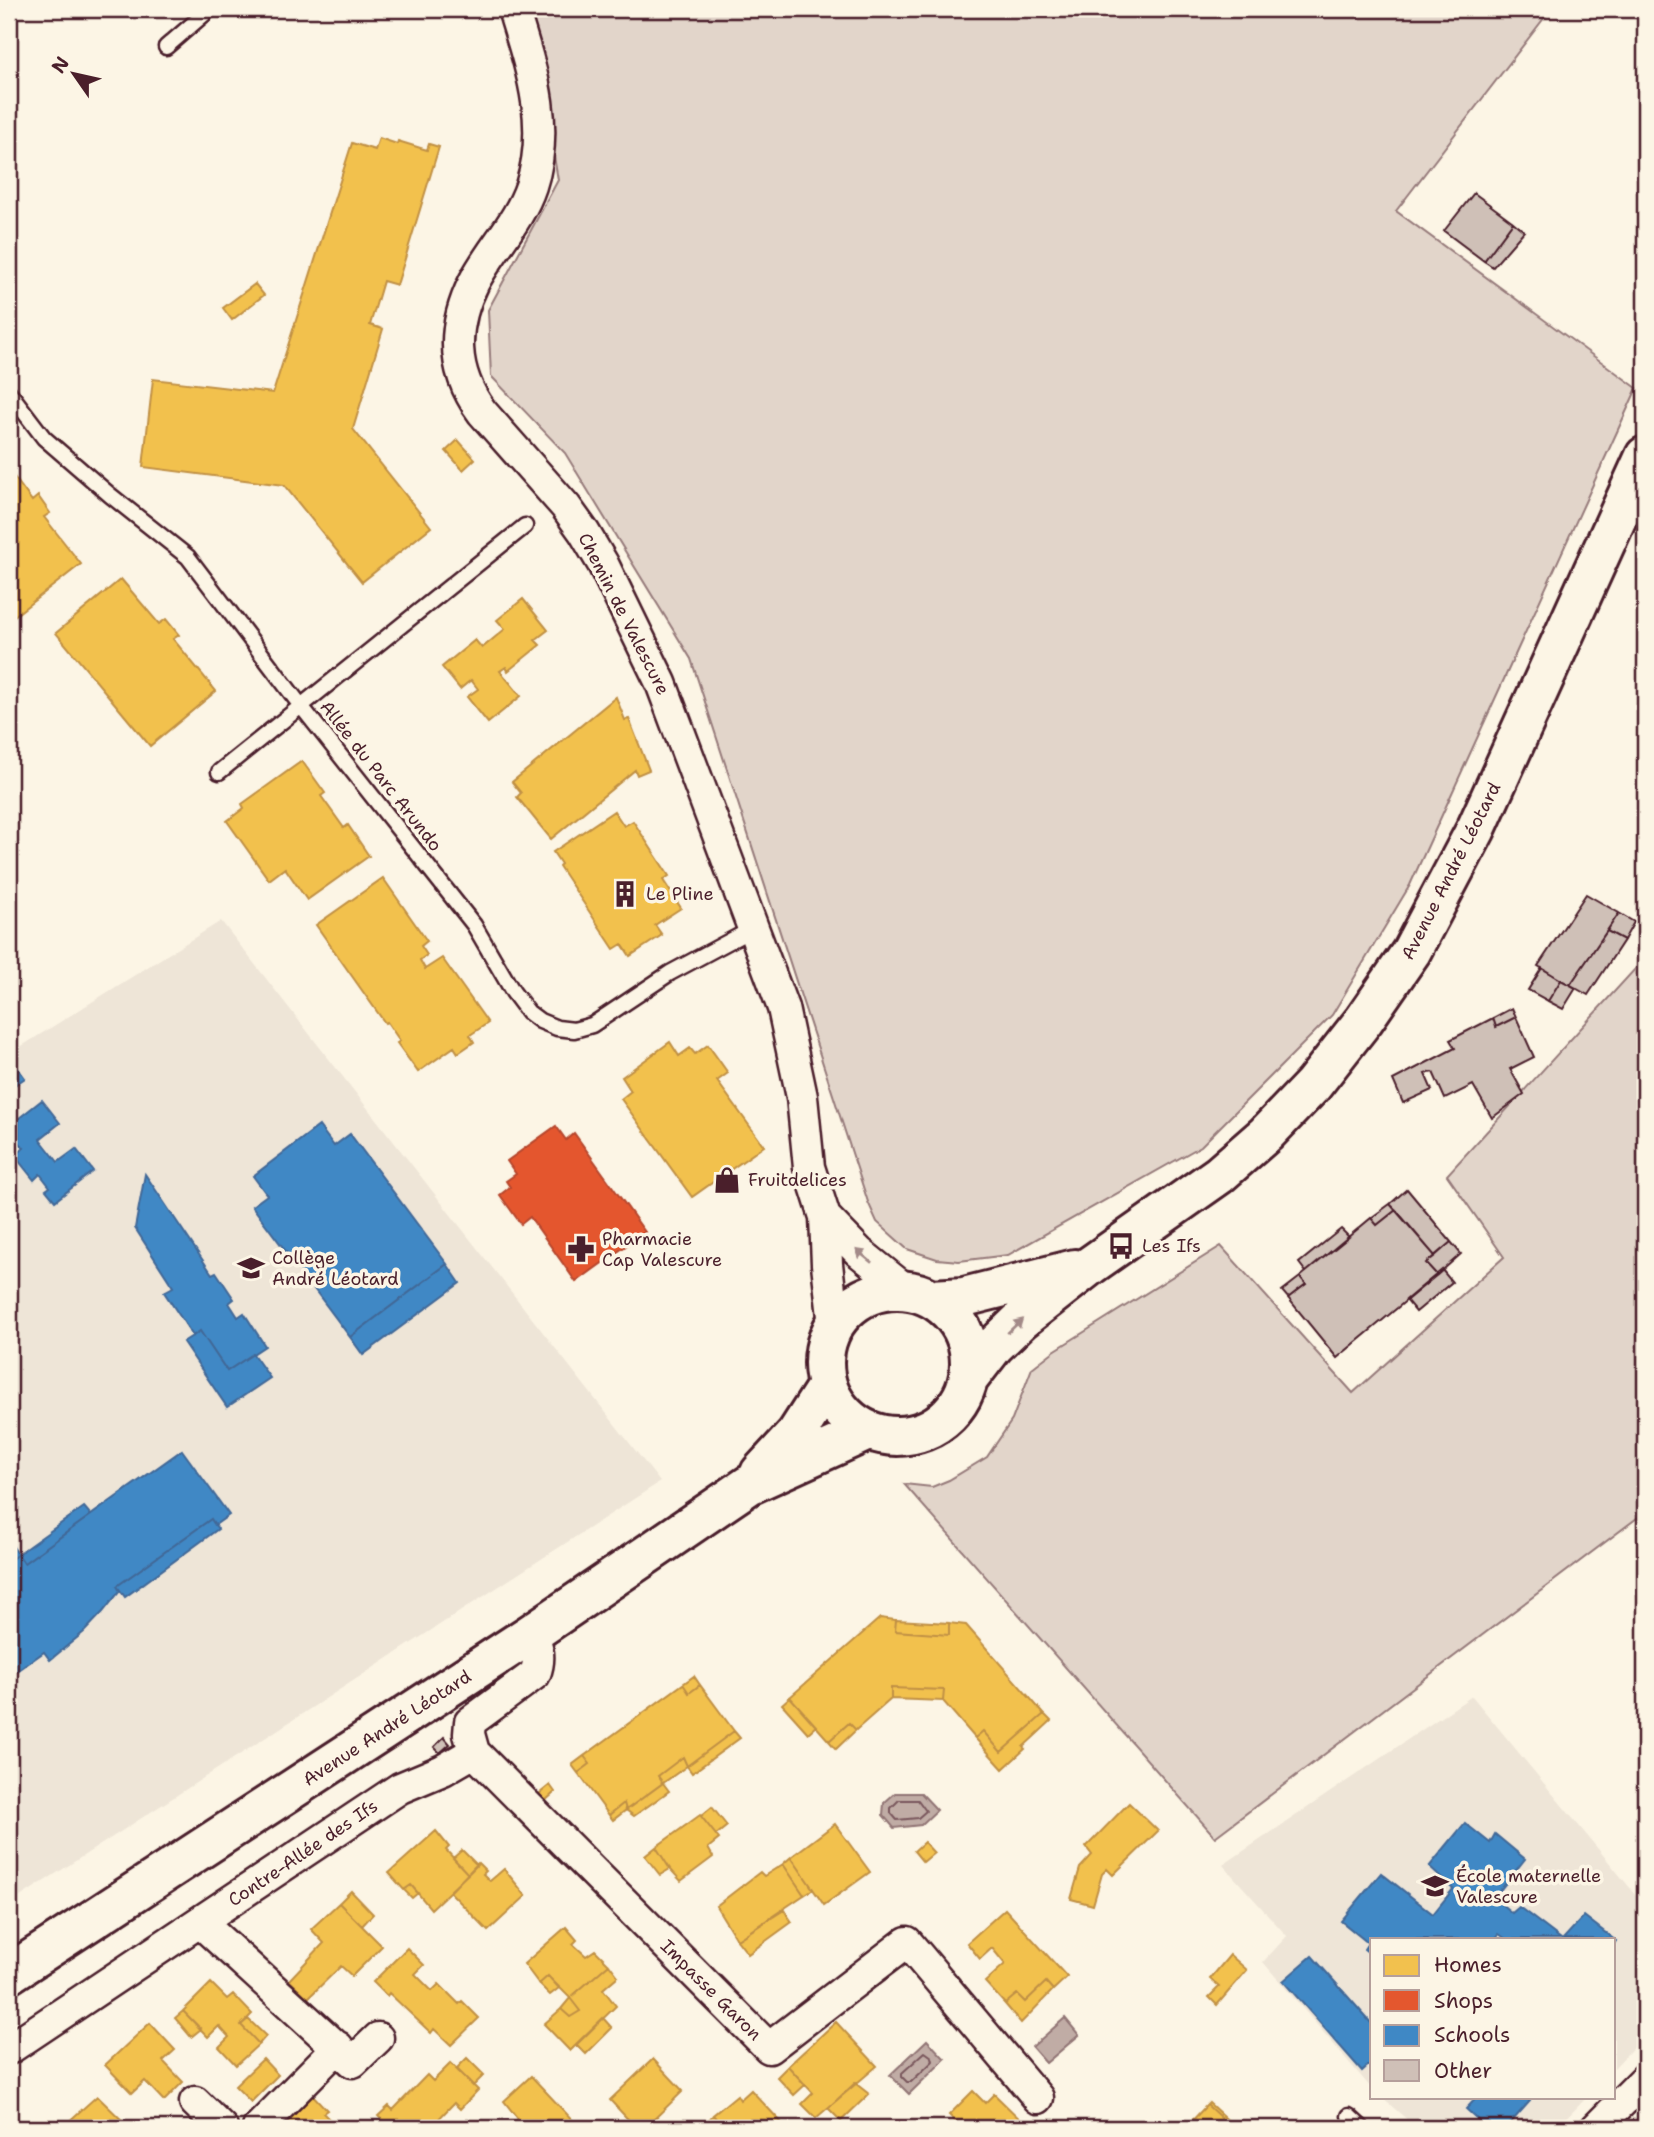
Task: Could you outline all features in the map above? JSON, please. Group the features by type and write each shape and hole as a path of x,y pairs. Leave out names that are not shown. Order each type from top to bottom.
{"main road":[{"name":"Avenue André Léotard","path":"970,1377 994,1346 1021,1320 1091,1265 1219,1175 1266,1134 1313,1085 1364,1020 1411,951 1476,829 1645,456"},
{"name":"Avenue André Léotard","path":"920,1295 964,1297 1091,1265"},
{"path":"885,1291 920,1295 948,1310 960,1324 971,1359 970,1377 964,1395 940,1423 923,1432 905,1437 868,1431 850,1421 836,1405 827,1386 823,1365 826,1344 834,1325 848,1309 865,1297 885,1291"},
{"name":"Avenue André Léotard","path":"749,1485 796,1434 827,1386"},
{"name":"Avenue André Léotard","path":"12,1970 533,1633 749,1485 868,1431"}],"street":[{"name":"Chemin de Valescure","path":"513,9 536,83 541,134 531,186 523,205 475,281 463,308 458,329 462,378 482,412 566,507 603,564 661,683 783,1008 802,1097 809,1167 825,1217 834,1325"},
{"name":"Chemin de Valescure","path":"825,1217 859,1252 920,1295"},
{"path":"474,1752 469,1734 470,1722 535,1674 540,1663 533,1633"},
{"name":"Contre-Allée des Ifs","path":"9,2049 400,1788 443,1770 474,1752"},
{"name":"Impasse Garon","path":"474,1752 769,2048 907,1942 1038,2098"},
{"path":"200,1922 353,2062 378,2038"},
{"path":"258,2128 338,2047"},
{"path":"1596,2128 1645,2079"},
{"path":"195,2102 222,2128"}],"lane":[{"path":"166,47 210,9"},
{"name":"Allée du Parc Arundo","path":"9,392 44,438 188,557 301,706 474,925 513,992 528,1012 540,1021 557,1028 574,1030 592,1025 670,973 754,928"},
{"path":"219,772 525,526"},
{"path":"1349,2116 1362,2128"}],"shaded area":[{"path":"529,9 1551,9 1396,211 1637,388 1410,885 1332,1015 1201,1146 1008,1255 959,1261 937,1259 907,1249 877,1222 868,1202 691,659 565,453 491,376 488,310 558,180"},
{"name":"Collège André Léotard","path":"221,921 660,1482 9,1904 9,1054"},
{"path":"1645,958 1645,1512 1215,1837 904,1484 932,1487 987,1457 1012,1420 1032,1368 1054,1351 1221,1246 1353,1393 1504,1257 1447,1175"},
{"name":"École maternelle Valescure","path":"1472,1696 1645,1906 1645,2035 1616,2066 1616,1938 1370,1938 1370,2087 1263,1962 1287,1936 1223,1865"},
{"path":"1382,2098 1586,2098 1557,2128 1417,2128"}],"water":[{"path":"895,1793 921,1793 937,1810 921,1825 894,1828 883,1815 884,1803"},
{"path":"1065,2018 1079,2035 1046,2063 1032,2047"},
{"path":"927,2040 945,2059 909,2094 890,2075"}],"building: Homes":[{"path":"379,138 427,150 429,144 439,147 397,285 383,281 370,325 383,329 353,429 431,527 362,582 284,485 143,467 153,379 273,393 352,143 375,150"},
{"path":"255,284 264,295 232,320 223,308"},
{"path":"458,440 475,459 463,470 446,451"},
{"path":"9,470 32,501 38,496 50,513 44,517 81,564 13,617 9,611"},
{"path":"121,579 159,624 166,619 179,635 173,639 216,691 150,746 56,633"},
{"path":"523,599 548,630 535,640 540,645 508,671 506,667 500,671 521,696 488,723 467,697 478,689 471,680 460,689 442,667 475,640 482,648 505,629 497,620"},
{"path":"616,697 625,720 629,719 649,770 637,775 635,770 551,839 517,797 521,793 512,782"},
{"path":"302,761 325,793 321,796 344,828 348,825 369,856 307,900 285,868 269,880 227,821 244,808 242,804"},
{"name":"Le Pline","path":"614,811 624,826 633,821 669,876 663,880 681,908 655,925 662,935 630,956 622,944 614,949 559,866 561,864 553,852"},
{"path":"383,878 427,941 421,946 427,955 420,960 425,969 442,958 488,1023 470,1035 474,1042 458,1053 454,1047 418,1072 397,1043 400,1041 387,1022 385,1023 316,925"},
{"path":"670,1042 679,1056 690,1048 695,1054 708,1045 728,1073 717,1081 764,1146 692,1197 621,1099 631,1091 622,1077"},
{"path":"880,1618 896,1620 895,1631 949,1635 949,1623 966,1625 1044,1714 1001,1752 983,1731 975,1738 943,1701 944,1690 891,1688 891,1699 856,1730 849,1723 829,1741 790,1697"},
{"path":"896,1620 949,1623 949,1635 895,1631"},
{"path":"694,1676 700,1685 689,1693 683,1684"},
{"path":"683,1684 689,1693 700,1685 734,1731 687,1766 683,1757 658,1776 663,1783 626,1810 624,1803 609,1815 578,1773 590,1764 584,1756"},
{"path":"891,1688 944,1690 943,1701 891,1699"},
{"path":"790,1697 816,1726 808,1733 782,1704"},
{"path":"1044,1714 1051,1721 1003,1769 975,1738 983,1731 1001,1752"},
{"path":"849,1723 856,1730 836,1749 829,1741"},
{"path":"734,1731 740,1738 692,1773 687,1766"},
{"path":"584,1756 590,1764 578,1773 572,1765"},
{"path":"683,1757 687,1766 663,1783 658,1776"},
{"path":"663,1783 669,1791 634,1816 626,1810"},
{"path":"550,1785 555,1792 545,1801 539,1794"},
{"path":"624,1803 626,1810 613,1820 609,1815"},
{"path":"1129,1803 1158,1831 1113,1875 1107,1869 1102,1874 1093,1905 1071,1899 1080,1868 1092,1855 1086,1847"},
{"path":"712,1807 727,1826 716,1835 701,1816"},
{"path":"700,1815 719,1839 708,1848 713,1857 681,1881 656,1847"},
{"path":"835,1824 870,1872 824,1905 791,1857"},
{"path":"436,1831 449,1847 446,1850 468,1874 431,1909 411,1885 404,1890 389,1873"},
{"path":"924,1842 934,1853 923,1862 914,1851"},
{"path":"656,1847 670,1869 660,1875 645,1856"},
{"path":"462,1850 477,1865 468,1874 453,1858"},
{"path":"791,1857 813,1889 804,1895 783,1864"},
{"path":"478,1863 486,1871 483,1874 490,1881 504,1869 526,1896 488,1931 450,1892"},
{"path":"783,1864 804,1895 737,1940 716,1906 760,1872 764,1876"},
{"path":"411,1885 418,1893 412,1898 404,1890"},
{"path":"351,1891 373,1914 362,1926 339,1903"},
{"path":"339,1903 382,1946 352,1976 341,1966 308,1998 289,1980 324,1943 311,1929"},
{"path":"1005,1909 1067,1977 1053,1990 1046,1982 1025,2002 1017,1994 1005,2004 985,1982 1005,1964 992,1948 980,1959 967,1943"},
{"path":"784,1910 792,1922 748,1954 737,1940"},
{"path":"566,1927 577,1940 573,1944 586,1956 595,1950 609,1964 570,1998 548,1976 539,1984 524,1964"},
{"path":"407,1948 424,1965 415,1974 432,1991 439,1984 459,2004 462,2001 479,2018 451,2045 434,2029 431,2033 389,1993 387,1996 373,1982"},
{"path":"1230,1955 1247,1970 1217,2005 1209,1997 1219,1987 1210,1979"},
{"path":"609,1964 618,1976 603,1989 616,2006 570,2051 544,2024 561,2009 570,2017 580,2011 570,1998"},
{"path":"548,1976 559,1988 550,1995 539,1984"},
{"path":"1046,1982 1053,1990 1021,2023 1005,2004 1017,1994 1025,2002"},
{"path":"211,1983 227,1999 233,1994 252,2014 241,2025 259,2044 236,2065 219,2047 229,2037 219,2026 208,2037 183,2011"},
{"path":"570,1998 580,2011 570,2017 561,2009"},
{"path":"183,2011 201,2029 191,2037 175,2018"},
{"path":"603,2018 612,2028 586,2054 576,2044"},
{"path":"248,2019 266,2036 259,2044 241,2025"},
{"path":"836,2022 877,2066 816,2118 802,2104 813,2093 788,2066"},
{"path":"150,2023 175,2050 163,2061 183,2082 164,2101 145,2081 132,2093 105,2065"},
{"path":"467,2058 484,2075 473,2086 456,2069"},
{"path":"263,2059 278,2075 251,2102 235,2086"},
{"path":"653,2059 683,2091 645,2128 636,2128 610,2100"},
{"path":"451,2063 478,2090 460,2109 454,2103 430,2128 390,2128 378,2116 389,2106 393,2110 427,2075 433,2081"},
{"path":"788,2066 805,2085 794,2095 777,2077"},
{"path":"531,2076 580,2128 511,2126 518,2119 504,2101"},
{"path":"855,2083 869,2094 841,2121 828,2108"},
{"path":"751,2090 781,2122 774,2128 722,2128 713,2115 737,2095 740,2100"},
{"path":"309,2091 327,2110 323,2113 334,2124 329,2128 287,2128 279,2120"},
{"path":"973,2091 985,2103 994,2094 1028,2127 962,2128 949,2115"},
{"path":"97,2096 130,2128 72,2128 67,2123"},
{"path":"1209,2103 1236,2128 1232,2128 1207,2105"},
{"path":"1207,2105 1232,2128 1185,2128"},
{"path":"713,2115 723,2127 702,2128"},
{"path":"1150,2119 1160,2128 1141,2128"}],"building: Shops":[{"path":"556,1126 566,1140 574,1133 645,1232 576,1282 530,1217 521,1224 500,1195 510,1187 506,1181 516,1174 507,1161"}],"building: Schools":[{"path":"9,1056 25,1078 9,1089"},
{"path":"42,1100 60,1123 40,1139 58,1162 76,1149 93,1171 55,1201 46,1190 50,1187 40,1174 34,1180 15,1156 24,1148 14,1136 9,1137 9,1126"},
{"path":"319,1126 334,1146 350,1134 447,1264 350,1337 252,1206 267,1195 253,1176"},
{"path":"145,1174 212,1274 216,1272 234,1299 229,1303 238,1317 244,1313 265,1346 227,1371 200,1331 193,1336 164,1292 173,1287 135,1228"},
{"path":"447,1264 460,1283 363,1355 350,1337"},
{"path":"200,1331 227,1371 253,1354 270,1378 227,1407 183,1342"},
{"path":"182,1450 229,1515 215,1525 211,1519 117,1586 120,1591 103,1612 50,1660 44,1652 9,1677 9,1561 18,1554 24,1563"},
{"path":"84,1507 91,1515 24,1563 18,1554"},
{"path":"211,1519 218,1529 125,1597 117,1586"},
{"path":"9,1541 18,1554 9,1561"},
{"path":"1465,1823 1490,1843 1495,1834 1525,1859 1494,1898 1512,1913 1519,1907 1560,1938 1505,1938 1499,1934 1496,1938 1370,1938 1370,1954 1364,1949 1368,1943 1341,1921 1381,1873 1433,1914 1453,1889 1429,1867"},
{"path":"1584,1916 1612,1938 1564,1938"},
{"path":"1312,1956 1370,2022 1370,2064 1362,2071 1283,1981"},
{"path":"1476,2098 1526,2098 1530,2101 1506,2128 1487,2128 1466,2109"}],"building: Other":[{"path":"1474,193 1513,222 1484,261 1444,231"},
{"path":"1513,222 1524,231 1493,267 1484,261"},
{"path":"1586,894 1619,913 1570,985 1538,966"},
{"path":"1619,913 1634,922 1624,940 1607,931"},
{"path":"1607,931 1624,940 1588,995 1570,985"},
{"path":"1542,968 1561,980 1548,1001 1528,990"},
{"path":"1561,980 1576,988 1563,1009 1548,1001"},
{"path":"1512,1008 1516,1017 1496,1027 1493,1018"},
{"path":"1516,1017 1534,1057 1510,1069 1524,1094 1492,1118 1473,1085 1445,1099 1433,1072 1425,1074 1432,1090 1403,1103 1393,1080 1455,1048 1450,1040 1493,1018 1496,1027"},
{"path":"1407,1189 1451,1242 1435,1256 1390,1204"},
{"path":"1390,1204 1396,1210 1377,1225 1371,1218"},
{"path":"1396,1210 1435,1256 1426,1263 1437,1275 1337,1358 1288,1298 1306,1284 1300,1277 1371,1218 1377,1225"},
{"path":"1341,1229 1349,1237 1306,1272 1299,1263"},
{"path":"1451,1242 1461,1254 1437,1275 1426,1263"},
{"path":"1442,1270 1452,1282 1416,1312 1406,1300"},
{"path":"1300,1277 1306,1284 1288,1298 1282,1291"},
{"path":"444,1737 450,1744 440,1753 434,1747"}],"place":[{"name":"Le Pline","path":"625,894"},
{"name":"Fruitdelices","path":"727,1180"},
{"name":"Les Ifs","path":"1121,1246"},
{"name":"Pharmacie Cap Valescure","path":"581,1249"},
{"name":"Collège André Léotard","path":"251,1268"},
{"name":"École maternelle Valescure","path":"1435,1886"}]}
